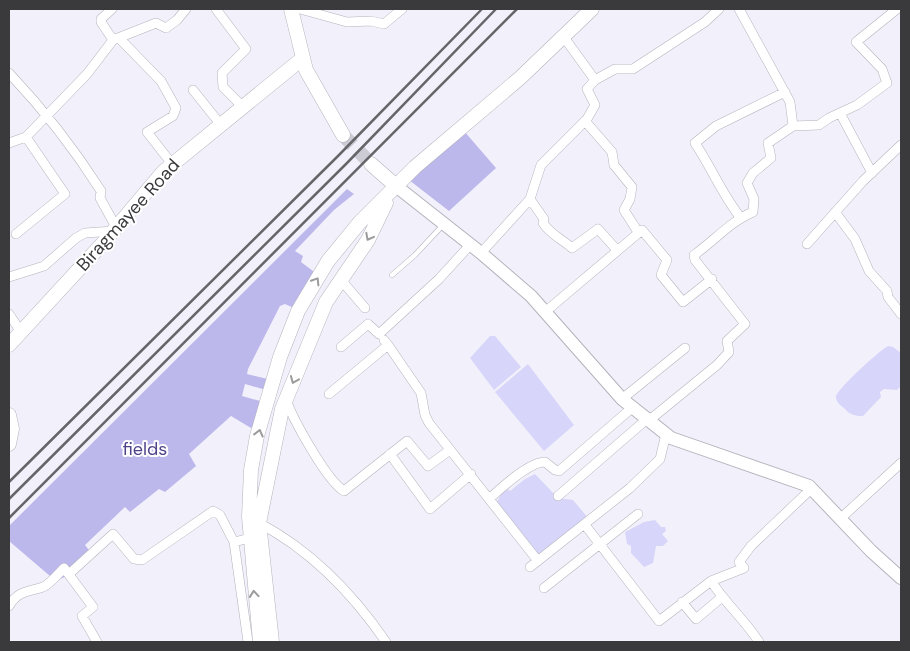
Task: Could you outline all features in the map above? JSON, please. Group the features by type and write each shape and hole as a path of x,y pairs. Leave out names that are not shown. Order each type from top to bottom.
{"main road":[{"path":"291,9 302,58 310,77 343,135"},
{"path":"260,642 250,538 249,489 257,436 280,357 298,312 334,254 360,222 415,167 520,78 592,9"},
{"name":"Biragmayee Road","path":"9,345 172,164 302,58"},
{"path":"371,164 393,190 444,224 531,296 622,399 671,438 809,486 901,578"},
{"path":"272,642 259,523 286,399 326,302 368,240 393,190"},
{"path":"9,415 12,429 9,444"}],"street":[{"path":"112,9 101,19 101,22 116,39 161,81 176,108 173,116 147,132 172,164"},
{"path":"9,143 26,137 87,74 116,39 156,23 166,28 177,20 186,9"},
{"path":"216,9 246,49 222,73 223,88 243,107"},
{"path":"300,9 347,22 384,24 402,9"},
{"path":"481,253 530,199 541,165 585,121 595,105 587,89 595,80 615,69 633,69 706,22 720,9"},
{"path":"739,9 790,102 793,126"},
{"path":"558,496 646,418 652,418 717,365 729,352 727,341 745,324 712,279 695,260 694,255 713,242 740,217 753,212 754,199 747,182 753,173 771,158 768,143 793,126 819,125 857,106 887,83 882,69 856,42 896,9"},
{"path":"563,36 595,80"},
{"path":"9,73 48,114 101,191 100,198 115,229 85,233 76,238 44,266 9,278"},
{"path":"193,90 221,124"},
{"path":"740,217 725,197 719,182 695,143 716,126 785,92"},
{"path":"840,113 872,173"},
{"path":"585,121 612,152 614,165 632,187 630,199 624,210 638,232"},
{"path":"16,234 65,194 26,137"},
{"path":"807,244 872,173 901,145"},
{"path":"530,199 544,219 543,223 547,229 555,236 562,238 572,248 598,229 617,250"},
{"path":"836,212 855,239 869,271 887,291 888,297 901,314"},
{"path":"545,312 642,230 667,260 661,275 683,302 712,279"},
{"path":"379,334 439,279 470,245"},
{"path":"341,280 365,308"},
{"path":"9,314 21,332"},
{"path":"341,347 368,324 379,334 421,393 425,415 450,450 538,561"},
{"path":"329,394 388,345"},
{"path":"622,399 685,348"},
{"path":"286,399 291,415 314,454 344,491 407,441 428,466 450,450"},
{"path":"489,499 521,473 540,462 544,462 559,471 633,407"},
{"path":"530,567 630,488 660,459 666,434"},
{"path":"390,454 430,509 470,474"},
{"path":"840,519 901,463"},
{"path":"585,525 659,622 711,581 744,568 739,562 751,546 811,489"},
{"path":"69,574 113,534 134,559 142,560 213,511 220,515 234,542 248,642"},
{"path":"544,588 638,514"},
{"path":"259,523 278,533 330,573 370,619 386,642"},
{"path":"234,542 250,538"},
{"path":"9,606 12,601 29,589 44,586 64,568 93,607 82,616 97,642"},
{"path":"711,581 722,597 750,627 759,642"},
{"path":"682,602 696,619 722,597"}],"lane":[{"path":"392,275 444,224"}],"green space":[{"path":"464,131 496,168 449,211 409,180"},
{"name":"fields","path":"347,189 354,194 334,210 295,251 303,256 301,262 313,271 313,276 294,308 285,304 280,306 248,369 247,374 268,379 266,390 245,384 242,396 260,401 256,422 251,428 231,416 189,454 196,466 165,492 159,489 130,512 125,507 85,545 92,554 70,575 57,580 9,541 9,526"}],"water":[{"path":"490,336 495,336 521,367 494,390 470,358"},
{"path":"888,346 901,353 901,386 897,390 884,389 880,392 881,397 863,416 851,414 837,401 838,393 859,370"},
{"path":"528,364 574,425 544,451 495,392"},
{"path":"535,474 558,498 573,500 589,519 540,557 496,504 501,494 508,489 510,491"},
{"path":"655,520 661,527 665,527 666,531 662,534 668,541 663,546 656,546 653,563 644,567 631,553 631,546 627,544 625,532 644,522"}],"tunnel":[{"path":"343,135 371,164"}],"railway":[{"path":"9,482 339,155 482,9"},
{"path":"9,499 347,163 496,9"},
{"path":"9,518 517,9"}]}
